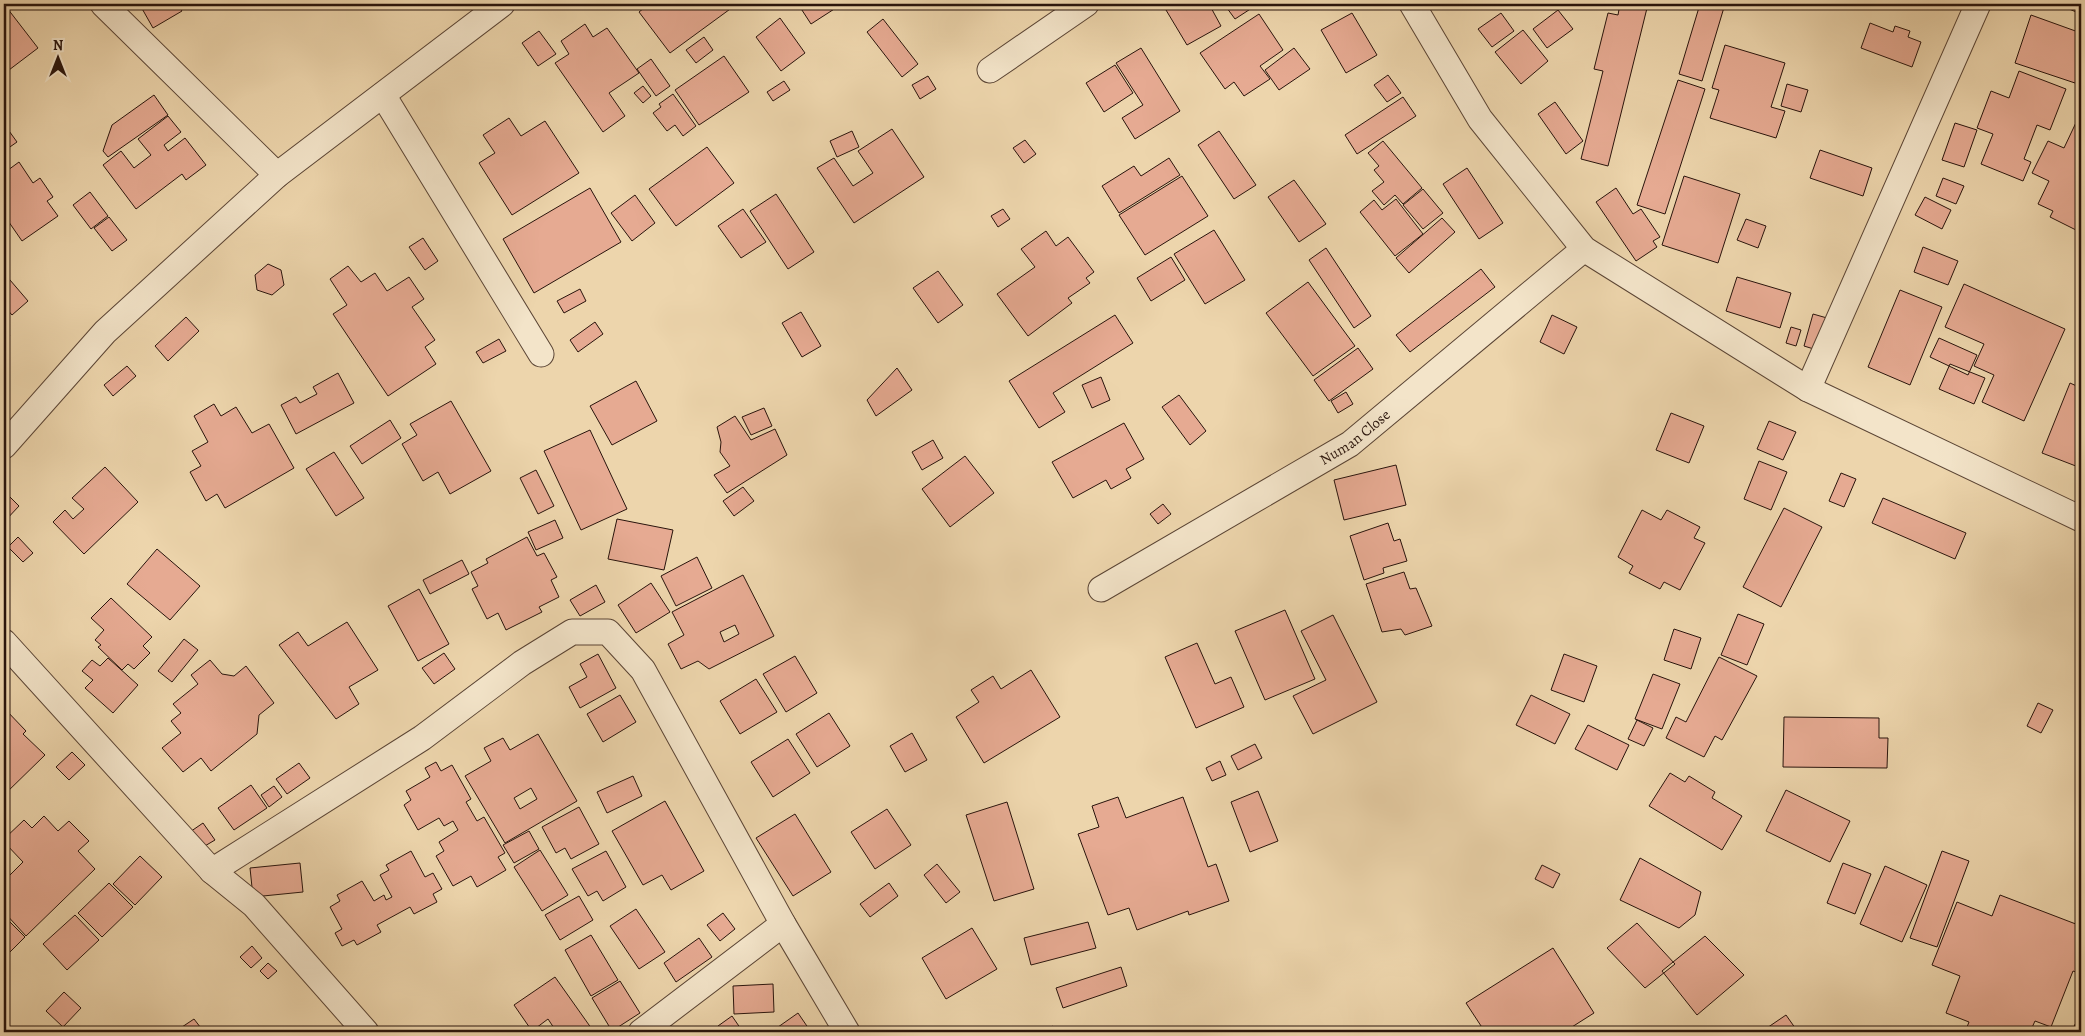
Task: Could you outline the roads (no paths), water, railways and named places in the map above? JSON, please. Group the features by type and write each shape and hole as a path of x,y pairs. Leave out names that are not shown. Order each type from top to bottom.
{"street":[{"path":"103,4 277,175"},
{"path":"4,446 105,332 277,175 502,4"},
{"path":"990,70 1086,4"},
{"path":"1412,4 1480,119 1584,249 1808,389 2081,519"},
{"path":"1808,389 1978,4"},
{"path":"383,95 541,354"},
{"name":"Numan Close","path":"1101,589 1350,444 1584,249"},
{"path":"212,871 422,738 522,663 572,632 608,632 643,670 782,924 847,1032"},
{"path":"4,642 212,871 254,905 366,1032"},
{"path":"641,1032 782,924"}]}
